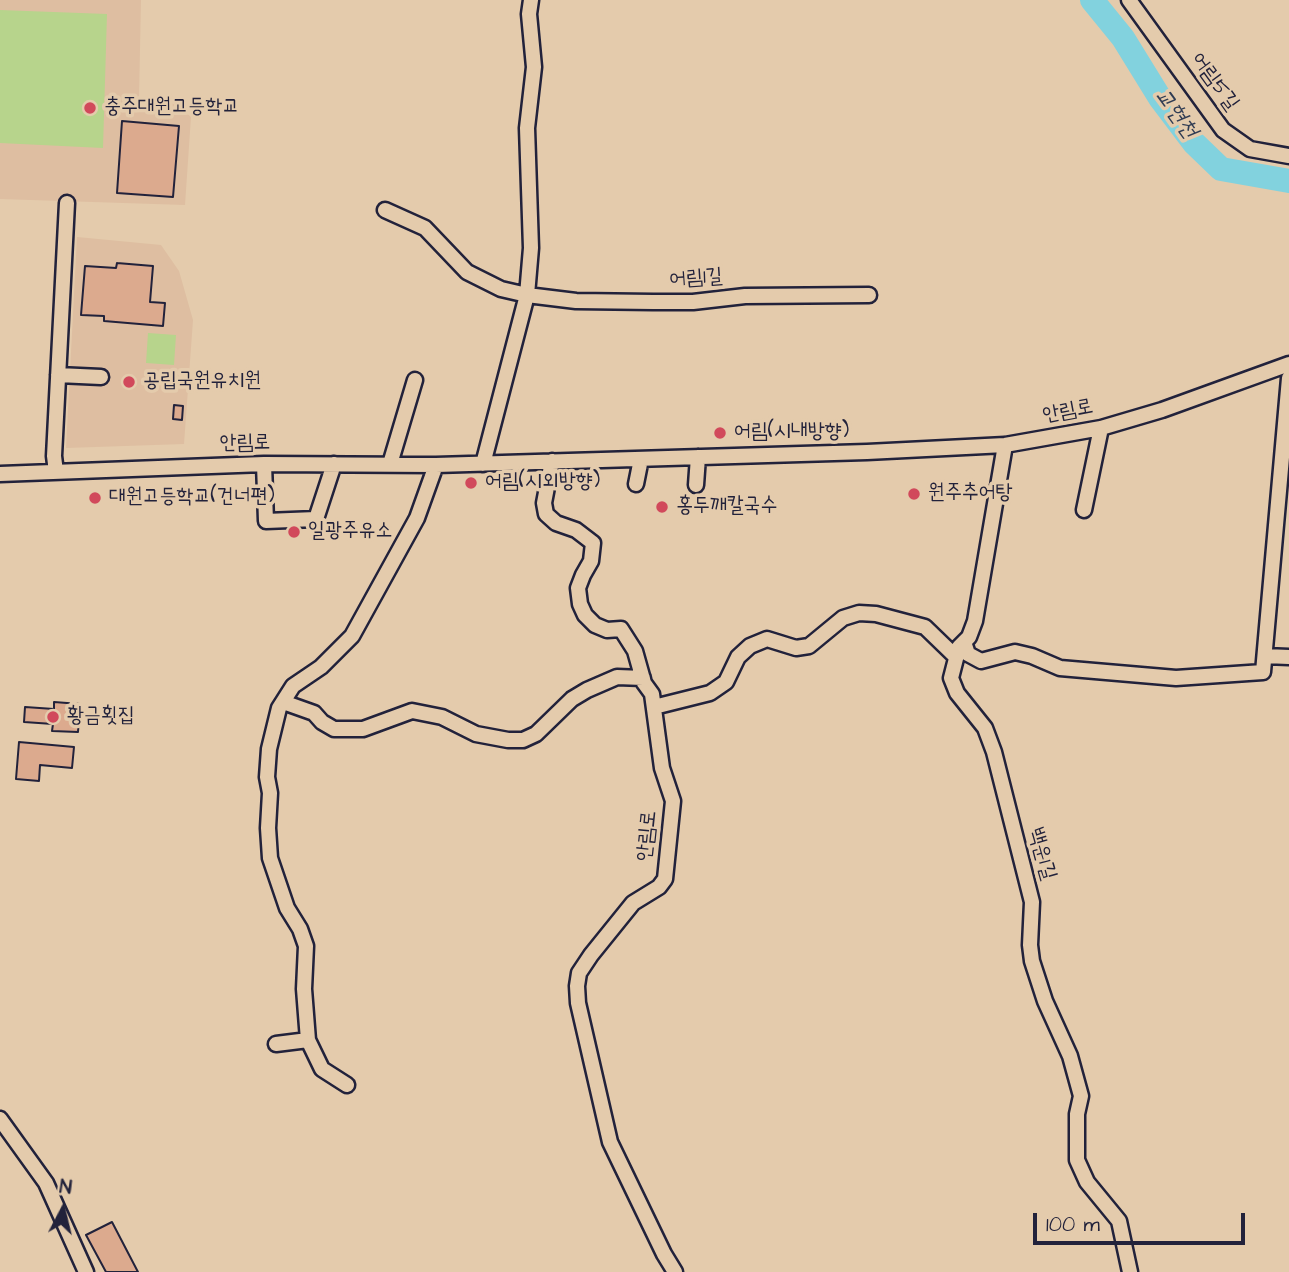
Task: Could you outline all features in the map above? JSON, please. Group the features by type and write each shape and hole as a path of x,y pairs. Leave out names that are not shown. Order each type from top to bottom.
{"street":[{"path":"484,464 527,295 531,248 527,128 534,67 529,14 531,0"},
{"name":"어림5길","path":"1129,0 1223,130 1250,149 1289,156"},
{"path":"56,472 54,456 67,203"},
{"name":"어림1길","path":"385,210 425,228 467,272 501,289 527,295 576,301 653,302 693,302 745,296 869,295"},
{"name":"안림로","path":"0,474 264,464 484,464 1005,445 1101,428 1161,410 1289,364"},
{"path":"58,375 101,377"},
{"path":"964,642 968,654 981,661 1015,652 1060,668 1176,678 1263,672 1289,378"},
{"path":"390,464 415,380"},
{"path":"1084,510 1101,428"},
{"name":"백운1길","path":"1005,445 975,621 969,637 959,647 951,678 957,693 985,728 993,752 1032,902 1032,961 1045,1002 1070,1056 1081,1096 1077,1114 1077,1160 1087,1182 1119,1221 1130,1272"},
{"path":"696,485 698,457"},
{"path":"636,484 641,459"},
{"name":"안림로","path":"552,461 544,503 546,514 556,523 576,530 593,543 591,561 579,589 580,604 585,615 595,625 607,629 621,629 635,651 643,678 652,694 662,768 673,801 665,879 659,887 633,903 591,955 579,973 577,986 578,1003 610,1142 675,1272"},
{"path":"264,464 266,521 316,519 334,464"},
{"path":"347,1085 322,1069 307,1040 304,967 306,946 300,929 286,908 270,858 270,793 267,777 269,749 273,725 293,686 321,667 352,636 417,518 436,465"},
{"path":"654,707 710,693 726,682 738,657 750,646 767,639 796,648 809,646 843,618 859,612 925,627 956,657"},
{"path":"1265,656 1289,657"},
{"path":"283,702 314,713 334,729 363,729 412,711 442,717 476,734 523,740 536,734 572,699 587,690 617,677 643,678"},
{"path":"276,1044 307,1040"},
{"path":"0,1119 46,1183 86,1272"}],"shaded area":[{"name":"충주대원고등학교","path":"0,0 141,0 139,98 170,99 191,117 185,205 0,199"},
{"name":"공립국원유치원","path":"77,237 161,245 179,271 193,320 184,444 66,448"}],"green space":[{"path":"0,10 107,14 103,148 0,143"},
{"path":"148,333 176,335 174,365 146,363"}],"building":[{"path":"122,121 179,126 173,197 117,193"},
{"path":"117,263 153,266 150,302 165,303 163,326 104,321 104,316 81,315 85,266 116,268"},
{"path":"174,405 183,406 182,420 173,419"},
{"path":"54,702 80,704 78,732 52,731 53,724 24,722 25,707 54,709"},
{"path":"19,742 74,747 72,768 40,765 39,781 16,779"},
{"path":"112,1222 138,1272 106,1272 86,1235"}],"waterway":[{"name":"교현천","path":"1092,0 1123,38 1160,98 1194,143 1221,169 1289,181"}],"place":[{"name":"충주대원고등학교","path":"90,108"},
{"name":"공립국원유치원","path":"129,382"},
{"name":"어림(시내방향)","path":"720,433"},
{"name":"어림(시외방향)","path":"471,483"},
{"name":"원주추어탕","path":"914,494"},
{"name":"대원고등학교(건너편)","path":"95,498"},
{"name":"홍두깨칼국수","path":"662,507"},
{"name":"일광주유소","path":"294,532"},
{"name":"황금횟집","path":"53,717"}]}
